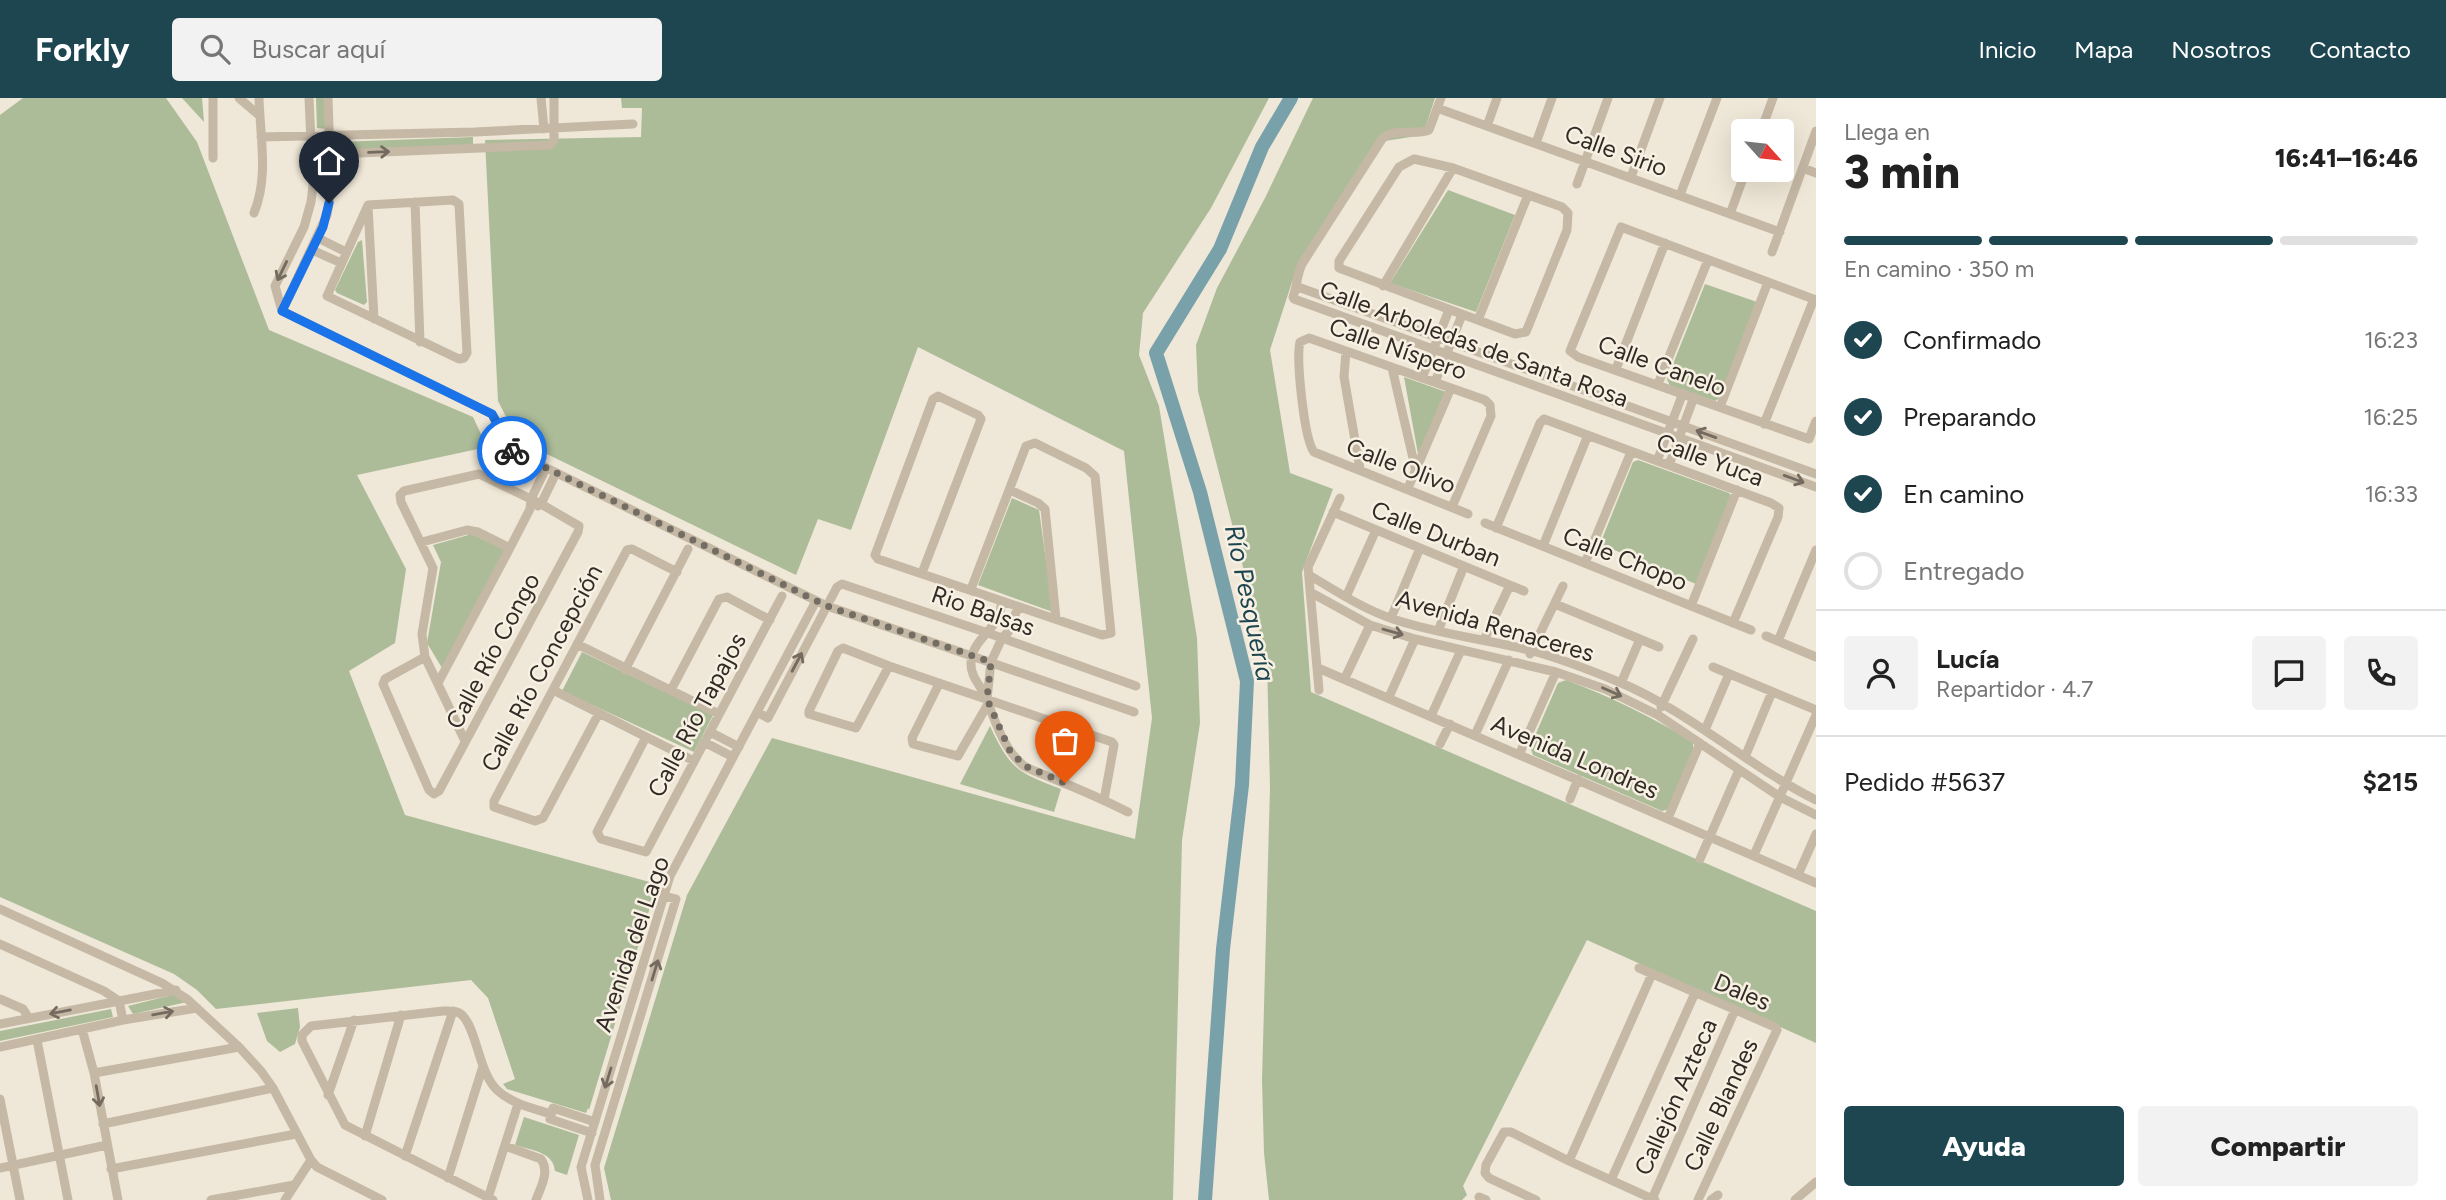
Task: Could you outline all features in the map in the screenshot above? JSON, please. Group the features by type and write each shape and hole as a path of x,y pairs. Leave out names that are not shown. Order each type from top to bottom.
{"street":[{"path":"213,98 213,158"},
{"path":"239,98 260,116"},
{"path":"254,213 261,197 263,181 259,98"},
{"path":"309,98 313,186 311,202 299,236 275,286 282,311 492,414 512,451 816,601 1134,712"},
{"path":"282,311 323,227 329,203 328,98"},
{"path":"311,155 550,145 554,139 541,98"},
{"path":"549,128 554,98"},
{"path":"1298,287 1302,264 1382,139 1390,133 1429,130 1441,98"},
{"path":"1487,126 1497,98"},
{"path":"1536,143 1552,98"},
{"path":"1577,184 1608,98"},
{"path":"1630,177 1661,98"},
{"path":"1680,195 1717,98"},
{"path":"1765,119 1773,98"},
{"name":"Calle Sirio","path":"1437,108 1780,232"},
{"path":"261,137 475,132 633,124"},
{"path":"1772,253 1816,131"},
{"path":"475,132 475,148"},
{"path":"1414,159 1454,167 1528,195 1562,207 1568,213 1569,220 1529,328 1521,334 1383,286 1341,270 1338,265 1399,167 1414,159"},
{"path":"1383,286 1454,167"},
{"path":"1803,168 1816,173"},
{"path":"1730,214 1742,182"},
{"path":"1478,320 1528,195"},
{"path":"453,200 459,205 467,353 464,358 459,359 420,342 327,296 368,205 453,200"},
{"path":"415,202 420,342"},
{"path":"368,205 374,319"},
{"name":"Calle Canelo","path":"1815,299 1626,228 1619,229 1570,353 1809,439 1816,421"},
{"path":"299,236 315,244 341,264"},
{"path":"1616,369 1665,243"},
{"path":"315,244 346,252"},
{"path":"1658,384 1708,260"},
{"path":"1720,407 1768,282"},
{"name":"Calle Arboledas de Santa Rosa","path":"1816,474 1298,287 1293,297 1816,487"},
{"path":"1764,424 1815,299"},
{"path":"1422,378 1449,310"},
{"path":"1435,382 1462,315"},
{"name":"Calle Níspero","path":"1319,456 1308,441 1300,376 1300,342 1309,338 1485,400 1491,410 1491,416 1452,507"},
{"path":"1346,351 1344,377 1360,469"},
{"path":"1392,368 1416,471"},
{"path":"1408,488 1451,388"},
{"path":"1657,461 1683,393"},
{"path":"922,573 981,418 936,396 874,555 878,559 1102,635 1111,633 1095,476 1086,468 1032,443 1027,446 971,589"},
{"path":"1669,465 1694,397"},
{"name":"Calle Yuca","path":"1496,528 1542,420 1549,420 1775,505 1779,512 1733,623"},
{"path":"1543,547 1588,435"},
{"path":"1585,562 1631,452"},
{"name":"Calle Olivo","path":"1319,456 1360,469 1468,514"},
{"path":"438,684 510,548 546,468"},
{"path":"466,741 425,657 422,634 433,568 400,495 404,491 479,474 530,504 541,504 556,473"},
{"path":"1010,490 1038,503 1045,512 1056,619"},
{"path":"1690,606 1737,490"},
{"path":"1319,690 1308,575 1312,556 1340,498"},
{"name":"Calle Río Congo","path":"425,657 383,682 414,759 429,790 434,794 439,790 466,741 578,532 579,526 576,523 541,504"},
{"name":"Calle Durban","path":"1333,512 1524,590"},
{"name":"Calle Chopo","path":"1485,523 1751,630"},
{"path":"422,542 467,530 478,532 510,548"},
{"path":"1346,597 1376,530"},
{"name":"Calle Río Concepción","path":"599,713 545,815 539,821 494,807 494,801 629,548 677,572"},
{"path":"1391,618 1420,548"},
{"path":"626,669 688,550"},
{"path":"1778,641 1816,550"},
{"path":"1438,631 1464,566"},
{"name":"Avenida Renaceres","path":"1308,575 1391,618 1531,651 1621,683 1662,704 1786,785 1816,800"},
{"name":"Rio Balsas","path":"827,606 837,587 846,584 1136,686"},
{"path":"1484,640 1510,585"},
{"path":"1525,664 1563,586"},
{"name":"Avenida Renaceres","path":"1310,592 1370,625 1415,639 1556,672 1605,689 1658,715 1780,797 1816,815"},
{"name":"Calle Río Tapajos","path":"646,737 598,827 598,836 646,852 782,596"},
{"path":"671,690 717,602 723,597 770,620"},
{"name":"Avenida del Lago","path":"588,1200 581,1167 670,876 816,601"},
{"path":"1001,601 1001,613 972,656 971,673 988,701 1010,751 1025,766 1128,812"},
{"path":"1555,604 1659,647"},
{"path":"757,712 768,718 827,606"},
{"path":"939,684 912,742 958,756 988,701 991,662 1002,638 1009,631 1018,607"},
{"path":"1345,678 1370,625"},
{"path":"1766,636 1816,657"},
{"path":"1389,697 1415,639"},
{"path":"1621,683 1640,639"},
{"path":"1658,715 1693,639"},
{"path":"577,644 719,714"},
{"path":"889,666 858,727 853,728 810,715 809,711 840,649 843,648 939,684 1110,741 1114,745 1104,800"},
{"path":"1431,716 1461,650"},
{"path":"1475,735 1509,660"},
{"path":"1713,667 1816,713 1754,855"},
{"name":"Avenida Londres","path":"1318,668 1816,883"},
{"path":"1519,755 1556,672"},
{"path":"1705,730 1729,674"},
{"path":"553,690 694,761"},
{"path":"1745,757 1772,692"},
{"path":"1440,744 1450,724"},
{"path":"710,732 739,747"},
{"path":"704,742 733,757"},
{"path":"1668,818 1700,743"},
{"path":"1700,859 1739,770"},
{"path":"1570,799 1578,779"},
{"path":"1798,875 1816,834"},
{"name":"Avenida del Lago","path":"600,1200 595,1165 676,899 664,896"},
{"path":"0,909 176,990 239,1047 273,1088 296,1134 317,1167 382,1200"},
{"path":"0,944 104,991 119,1001 123,1020"},
{"name":"Dales","path":"1639,968 1775,1027"},
{"path":"1569,1161 1652,974"},
{"path":"0,1024 176,990"},
{"path":"1611,1181 1695,993"},
{"path":"0,999 23,1009 29,1018"},
{"path":"631,1004 643,1008"},
{"path":"0,1047 123,1020 197,1008"},
{"name":"Callejón Azteca","path":"1654,1200 1735,1010"},
{"path":"518,1104 491,1199 345,1125 302,1041 302,1035 311,1026 453,1011 466,1020 495,1089 518,1104 551,1114 595,1122"},
{"path":"405,1156 453,1011"},
{"path":"365,1136 401,1015"},
{"path":"328,1095 354,1020"},
{"name":"Calle Blandes","path":"1699,1200 1777,1032 1775,1027"},
{"path":"82,1030 94,1073 118,1200"},
{"path":"37,1040 68,1200"},
{"path":"94,1073 239,1047"},
{"path":"448,1178 484,1066"},
{"path":"103,1124 273,1088"},
{"path":"0,1099 20,1200"},
{"path":"551,1114 592,1133"},
{"path":"1536,1200 1489,1178 1485,1173 1486,1165 1501,1135 1511,1132 1654,1200"},
{"path":"111,1169 296,1134"},
{"path":"0,1168 107,1145"},
{"path":"505,1146 541,1159 544,1163 545,1173 536,1200"},
{"path":"285,1200 311,1160"},
{"path":"1795,1200 1816,1182"},
{"path":"211,1200 294,1185"}],"green space":[{"path":"23,98 166,98 197,142 269,330 473,417 487,447 357,475 406,569 395,643 349,671 405,815 657,884 586,1113 507,1089 503,1084 515,1079 488,998 471,980 216,1009 197,990 174,974 0,897 0,115"},
{"path":"182,98 202,98 204,122"},
{"path":"316,98 326,98 327,129 317,128"},
{"path":"621,98 1269,98 1211,208 1143,313 1139,355 1159,406 1197,638 1200,723 1182,840 1173,1200 611,1200 604,1168 687,895 772,738 1135,839 1152,718 1124,451 918,347 851,530 818,519 796,575 518,440 498,401 485,140 641,137 642,108 622,108"},
{"path":"1313,98 1435,98 1423,135 1385,141 1292,282 1270,350 1290,473 1333,489 1302,572 1311,692 1816,911 1816,1043 1587,940 1463,1186 1467,1195 1462,1200 1269,1200 1264,1153 1262,1080 1270,787 1267,661 1198,391 1196,345 1217,288 1265,198"},
{"path":"473,137 473,146 338,151 337,142"},
{"path":"1448,190 1515,215 1476,312 1390,283"},
{"path":"362,240 367,302 364,305 335,290 358,242"},
{"path":"1705,284 1757,302 1720,398 1715,401 1670,386 1667,379"},
{"path":"1404,377 1446,392 1418,454"},
{"path":"1638,460 1729,493 1732,498 1696,584 1600,544 1633,462"},
{"path":"1012,498 1039,510 1053,612 978,585"},
{"path":"472,534 505,550 442,668 427,643 441,562 433,545"},
{"path":"582,652 713,715 694,752 562,691"},
{"path":"1566,680 1631,708 1693,742 1693,750 1669,809 1662,811 1533,755 1530,747 1558,683"},
{"path":"990,726 1003,752 1017,768 1061,789 1054,812 960,784"},
{"path":"176,994 187,1002 133,1014 128,1006"},
{"path":"298,1008 300,1027 295,1044 280,1052 267,1041 257,1013"},
{"path":"111,1009 113,1017 0,1041 0,1031"},
{"path":"524,1117 579,1135 567,1175 555,1171 551,1160 546,1156 515,1145"}],"waterway":[{"name":"Río Pesquería","path":"1205,1200 1223,949 1242,785 1247,681 1200,492 1156,353 1220,249 1262,147 1291,98"}],"way so far":[{"path":"512,451 827,606 991,662 988,704 1010,751 1025,766 1065,783"}],"route":[{"path":"329,203 323,227 282,311 492,414 512,451"}]}
